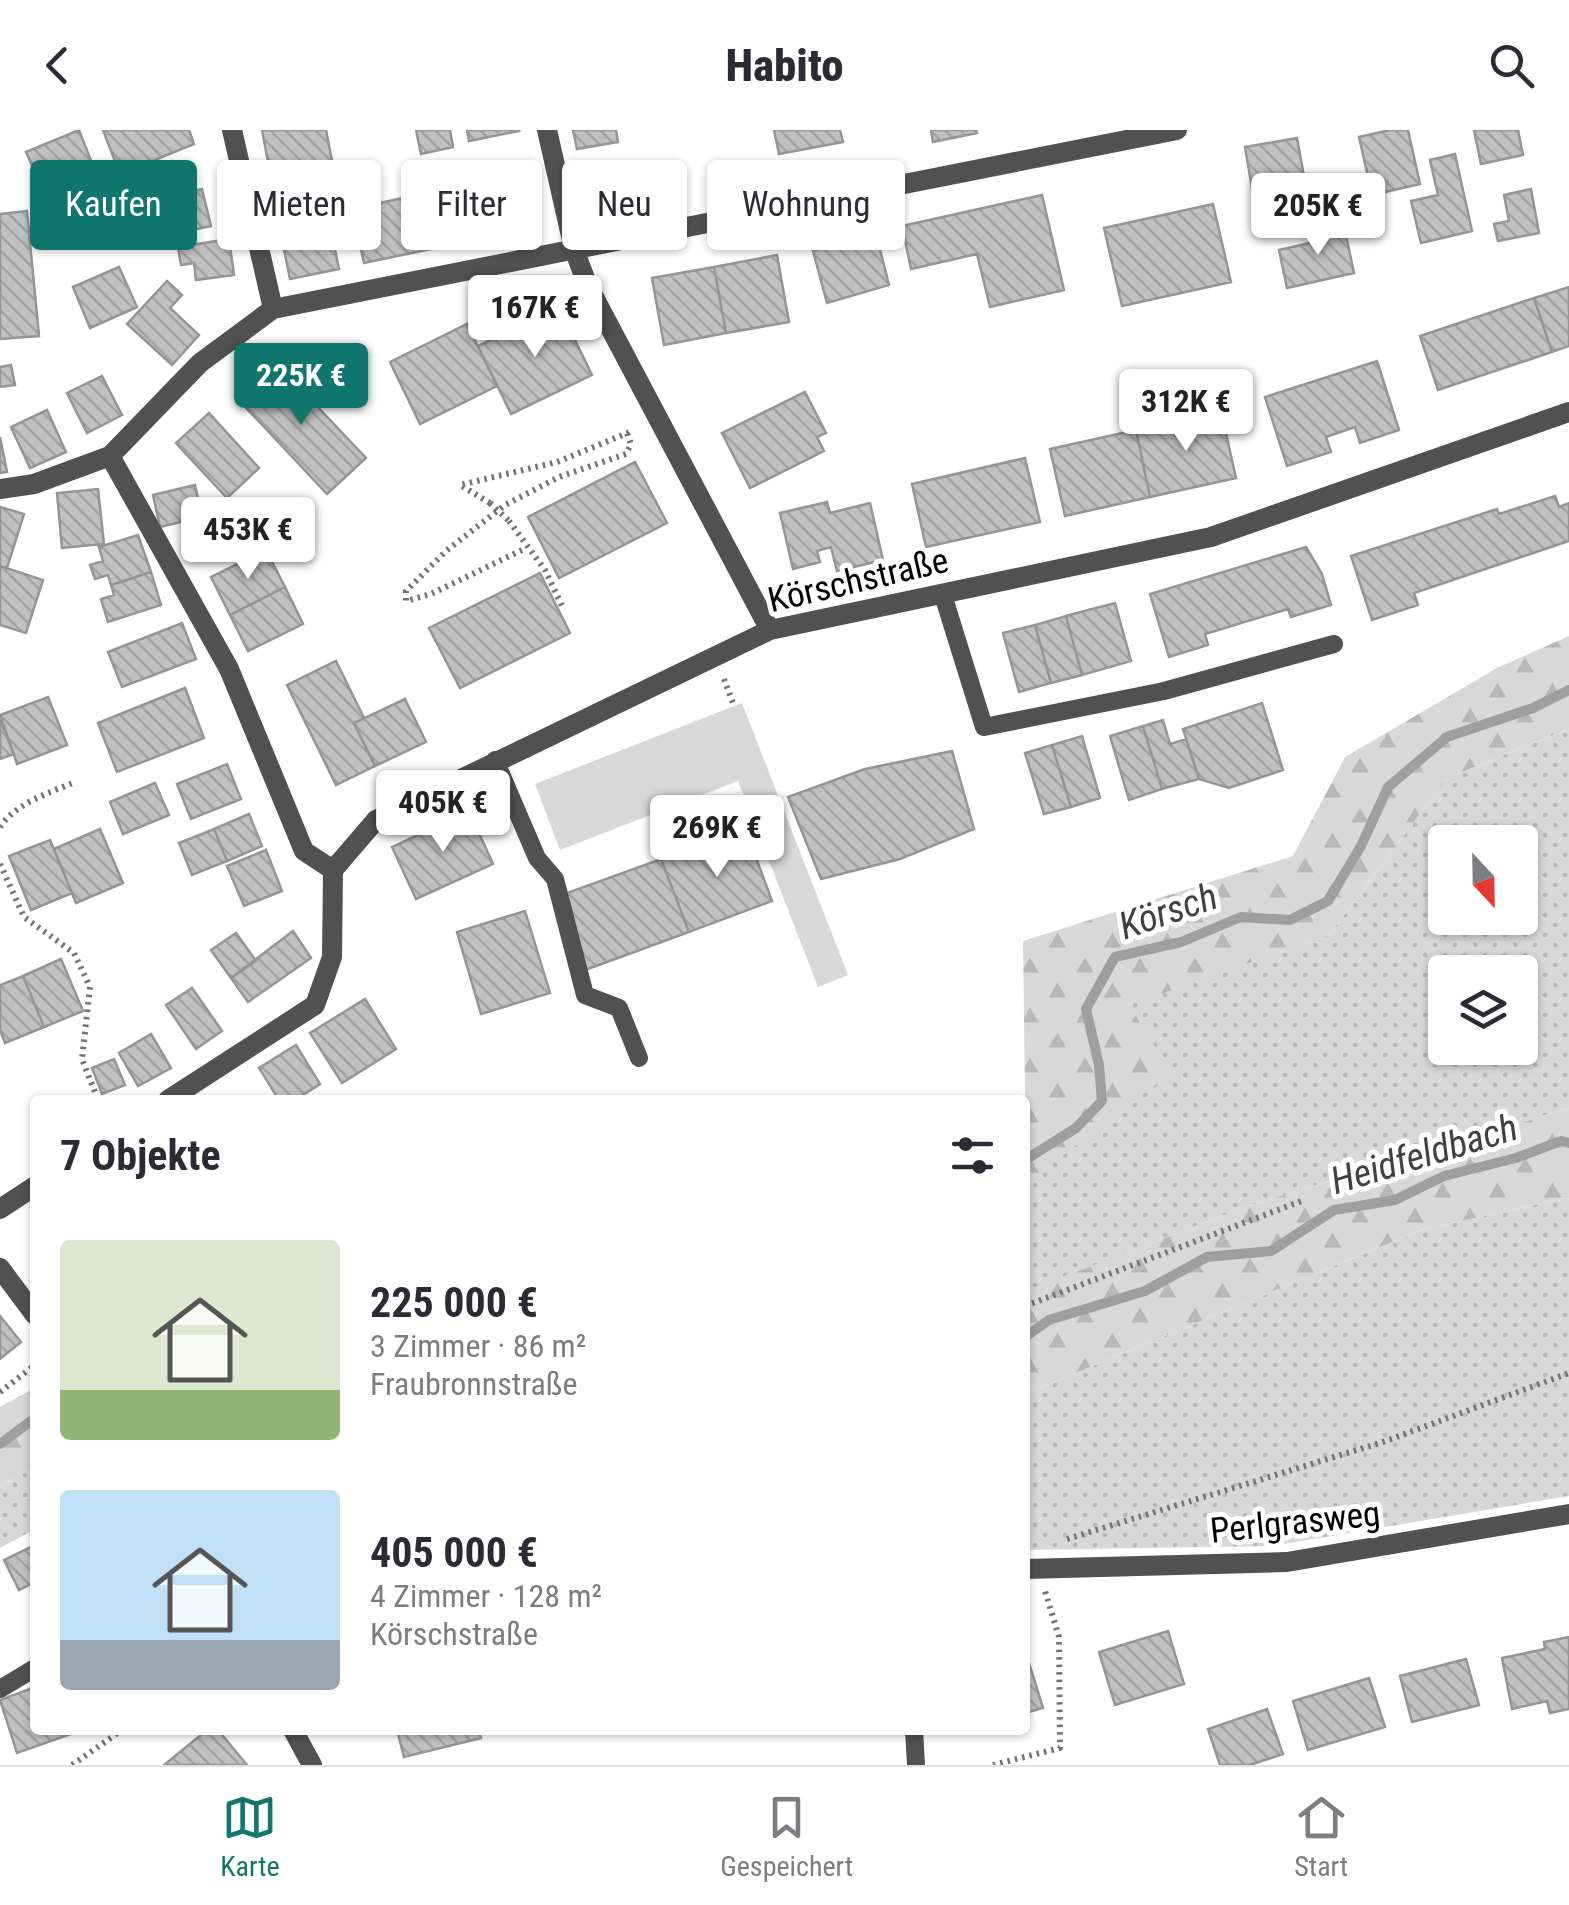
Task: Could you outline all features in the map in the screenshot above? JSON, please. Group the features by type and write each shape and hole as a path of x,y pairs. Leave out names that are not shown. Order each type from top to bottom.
{"street":[{"path":"232,130 273,308"},
{"path":"547,130 562,196"},
{"path":"687,227 1177,130"},
{"path":"0,489 34,484 110,456 200,363 273,308 569,250"},
{"path":"574,250 587,284 770,630"},
{"name":"Körschstraße","path":"333,870 376,820 770,630 1210,536 1569,412"},
{"path":"110,456 228,669 304,850 333,870 332,957 316,1005 176,1095"},
{"path":"0,1208 30,1189"},
{"path":"0,1268 30,1308"},
{"name":"Perlgrasweg","path":"1032,1569 1287,1562 1569,1514"},
{"path":"296,1735 312,1765"}],"lane":[{"path":"943,595 984,727 1164,691 1334,644"},
{"path":"495,760 537,858 555,879 586,995 619,1008 639,1058"},
{"path":"0,1689 30,1671"},
{"path":"914,1735 916,1765"}],"path":[{"path":"563,608 532,548 490,503 460,486 557,462 659,419"},
{"path":"522,550 431,594 406,601 406,590 480,522 528,490 626,454 631,444 627,433"},
{"path":"0,827 6,817 74,782"},
{"path":"0,864 24,917 74,953 90,987 82,1059 96,1095"},
{"path":"1030,1304 1304,1200"},
{"path":"0,1392 30,1370"},
{"path":"993,1765 1060,1748 1059,1637 1032,1569 1052,1544 1383,1442 1569,1374"},
{"path":"72,1765 115,1735"}],"green space":[{"path":"1569,636 1569,729 1447,778 1329,935 1129,1005 1171,1073 1030,1177 1023,941 1293,856 1345,757 1497,668"},
{"path":"742,703 848,975 818,987 738,781 560,850 535,784"},
{"path":"1569,729 1569,1108 1248,1206 1030,1290 1030,1177 1069,1148 1128,1005 1329,935 1447,778"},
{"path":"1569,1108 1569,1200 1421,1230 1030,1392 1030,1290 1248,1206"},
{"path":"1569,1200 1569,1496 1272,1546 1030,1550 1030,1392 1421,1230"},
{"path":"30,1391 30,1468 0,1487 0,1407"},
{"path":"30,1468 30,1532 0,1548 0,1487"}],"building":[{"path":"79,130 91,160 30,161 26,152"},
{"path":"103,130 189,130 194,144 155,160 115,160"},
{"path":"262,130 326,130 332,160 268,160"},
{"path":"416,130 450,130 453,147 421,154"},
{"path":"467,130 518,130 519,131 469,141"},
{"path":"573,130 616,130 618,142 577,149"},
{"path":"774,130 840,130 843,142 779,154"},
{"path":"931,130 976,130 977,133 933,142"},
{"path":"1408,130 1420,184 1372,195 1359,137"},
{"path":"1474,130 1518,130 1523,155 1481,164"},
{"path":"1297,138 1310,209 1257,218 1245,147"},
{"path":"1455,154 1472,231 1421,243 1411,201 1438,195 1430,160"},
{"path":"202,189 211,226 197,229 197,190"},
{"path":"1531,189 1539,233 1498,241 1494,224 1509,221 1504,195"},
{"path":"1042,195 1064,290 990,307 977,254 911,269 905,225"},
{"path":"401,198 401,250 426,250 364,263 361,250 381,250 381,203"},
{"path":"1213,204 1231,282 1122,306 1104,228"},
{"path":"27,211 39,336 0,339 0,214"},
{"path":"1343,221 1354,273 1287,288 1279,250 1323,240 1320,226"},
{"path":"217,241 217,250 231,250 234,275 196,280 194,263 181,265 178,250 197,250 197,244"},
{"path":"284,250 335,250 339,269 290,279"},
{"path":"880,250 889,285 827,303 813,251"},
{"path":"777,255 789,322 726,333 714,267"},
{"path":"119,267 137,307 90,328 73,287"},
{"path":"714,267 726,333 664,345 652,278"},
{"path":"167,281 182,295 170,308 199,335 172,365 127,324"},
{"path":"1569,287 1569,346 1552,352 1534,298"},
{"path":"1534,298 1552,352 1438,390 1420,336"},
{"path":"559,307 592,375 511,414 478,346"},
{"path":"467,324 497,386 420,424 390,362"},
{"path":"274,361 366,458 327,494 236,397"},
{"path":"1377,361 1399,430 1360,443 1355,427 1326,437 1331,452 1287,466 1265,397"},
{"path":"11,365 15,385 0,387 0,367"},
{"path":"102,376 122,415 87,433 67,393"},
{"path":"805,392 826,433 817,437 824,451 750,488 722,433"},
{"path":"47,410 66,452 30,468 11,427"},
{"path":"1221,411 1236,478 1150,497 1136,430"},
{"path":"209,413 259,468 227,498 176,443"},
{"path":"1136,430 1150,497 1065,516 1050,449"},
{"path":"0,437 7,472 0,473"},
{"path":"1025,458 1040,522 926,547 912,484"},
{"path":"635,462 667,523 559,578 528,517"},
{"path":"195,485 202,517 160,527 153,495"},
{"path":"98,489 104,544 62,548 57,493"},
{"path":"1555,496 1559,507 1569,503 1569,541 1414,593 1418,605 1372,620 1351,556 1497,509 1499,514"},
{"path":"827,502 830,513 870,503 883,560 837,571 831,547 817,551 820,562 793,569 780,513"},
{"path":"0,507 24,514 7,568 0,566"},
{"path":"138,535 151,572 111,585 108,575 95,579 90,565 103,561 99,547"},
{"path":"1306,547 1322,574 1331,605 1291,617 1288,609 1205,634 1208,645 1169,657 1150,594"},
{"path":"266,550 285,587 230,615 211,577"},
{"path":"0,566 43,580 26,633 0,625"},
{"path":"151,572 161,605 108,622 101,599 114,595 111,585"},
{"path":"540,573 570,633 460,688 429,628"},
{"path":"285,587 303,624 248,651 230,615"},
{"path":"1115,603 1131,661 1082,675 1066,616"},
{"path":"1066,616 1082,675 1051,683 1035,625"},
{"path":"182,623 196,659 122,687 108,652"},
{"path":"1035,625 1051,683 1019,692 1003,633"},
{"path":"336,661 364,718 354,723 375,766 336,785 287,685"},
{"path":"185,688 204,738 117,772 98,723"},
{"path":"48,697 67,745 17,764 0,715"},
{"path":"405,699 426,742 375,766 354,723"},
{"path":"1262,703 1283,770 1229,788 1199,779 1183,729"},
{"path":"0,720 14,754 0,759"},
{"path":"1163,720 1170,744 1186,739 1199,779 1162,789 1143,726"},
{"path":"1143,726 1162,789 1129,800 1110,736"},
{"path":"1082,736 1100,798 1071,807 1052,745"},
{"path":"1052,745 1071,807 1044,814 1025,753"},
{"path":"952,751 974,829 900,859 821,879 788,797 865,769"},
{"path":"227,764 241,799 191,819 177,784"},
{"path":"155,783 169,815 123,834 110,802"},
{"path":"469,811 493,864 416,899 392,847"},
{"path":"249,814 262,846 227,861 214,829"},
{"path":"745,828 772,901 689,932 661,859"},
{"path":"100,829 123,883 76,903 54,849"},
{"path":"214,829 227,861 192,875 179,843"},
{"path":"50,840 72,893 31,910 9,856"},
{"path":"266,850 282,891 244,906 227,866"},
{"path":"661,859 689,932 585,970 567,893"},
{"path":"525,911 550,993 481,1014 457,932"},
{"path":"293,931 311,958 248,1002 231,978"},
{"path":"236,933 256,961 231,978 211,950"},
{"path":"61,959 83,1011 44,1027 23,976"},
{"path":"23,976 44,1027 5,1043 0,1030 0,985"},
{"path":"192,988 222,1031 196,1049 166,1005"},
{"path":"365,999 396,1049 342,1083 310,1033"},
{"path":"151,1034 171,1068 138,1086 119,1053"},
{"path":"296,1045 320,1084 303,1095 276,1095 259,1068"},
{"path":"114,1059 125,1085 102,1094 92,1068"},
{"path":"0,1316 21,1342 0,1359"},
{"path":"30,1547 30,1584 19,1590 4,1560"},
{"path":"1168,1631 1184,1684 1115,1705 1099,1652"},
{"path":"1569,1637 1569,1709 1550,1713 1547,1701 1512,1709 1502,1658 1545,1649 1544,1642"},
{"path":"1466,1659 1479,1705 1412,1722 1400,1676"},
{"path":"1030,1666 1043,1708 1030,1712"},
{"path":"1369,1678 1385,1727 1308,1750 1293,1701"},
{"path":"30,1689 30,1735 68,1735 17,1753 0,1700"},
{"path":"1267,1709 1283,1754 1250,1765 1220,1765 1208,1729"},
{"path":"201,1735 222,1735 247,1765 164,1765"},
{"path":"398,1735 480,1735 481,1738 404,1757"}],"waterway":[{"name":"Körsch","path":"1030,1157 1076,1128 1102,1101 1099,1065 1086,1009 1115,957 1181,942 1241,917 1290,920 1328,901 1361,846 1388,787 1447,737 1533,708 1569,690"},
{"name":"Heidfeldbach","path":"1030,1333 1049,1320 1145,1291 1207,1257 1271,1251 1334,1210 1395,1200 1444,1176 1516,1158 1561,1141 1569,1143"},
{"name":"Körsch","path":"0,1444 30,1422"}]}
